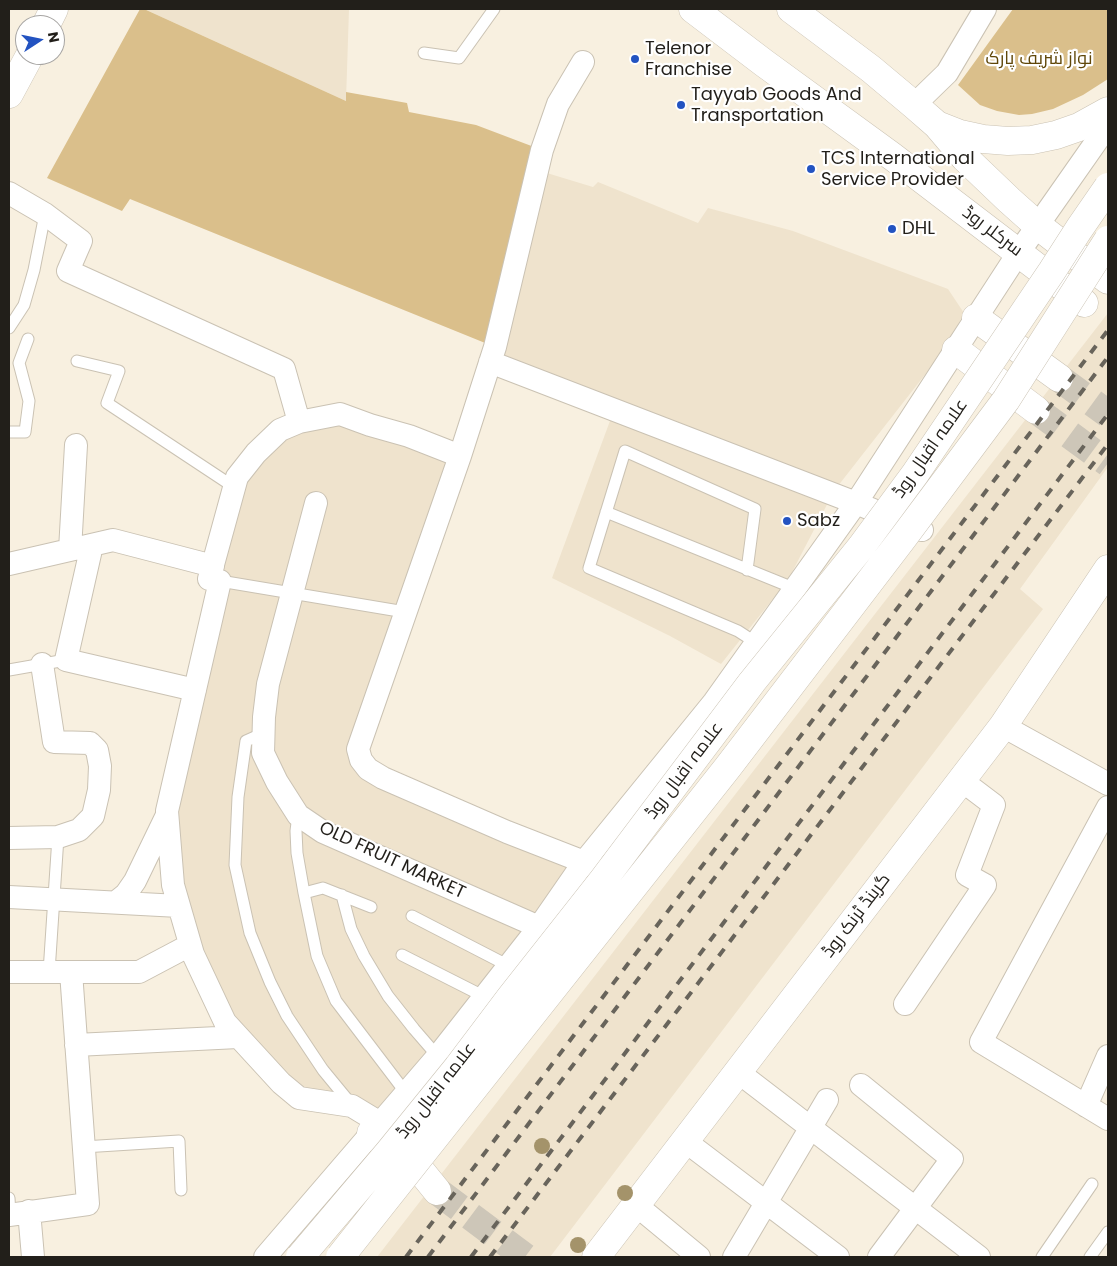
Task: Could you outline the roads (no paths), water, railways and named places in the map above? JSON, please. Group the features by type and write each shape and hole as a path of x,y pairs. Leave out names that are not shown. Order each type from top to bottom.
{"main road":[{"name":"سرکلر روڈ","path":"693,9 1019,252 1074,305"},
{"name":"سرکلر روڈ","path":"791,9 871,69 937,125 980,173 1037,225 1107,276"},
{"path":"9,94 25,65"},
{"path":"937,125 960,134 983,139 1032,140 1056,135 1079,127 1108,111"},
{"name":"علامہ اقبال روڈ","path":"300,1257 389,1152 458,1066 603,880 752,682 861,547 915,474 1108,187"},
{"path":"1074,305 1108,240"},
{"name":"علامہ اقبال روڈ","path":"340,1257 728,766 891,554 1074,305"},
{"path":"976,318 1049,372"},
{"path":"956,350 1027,404"},
{"name":"گرینڈ ٹرنک روڈ","path":"596,1257 1003,726 1108,569"},
{"path":"375,1128 429,1180"}],"street":[{"path":"914,105 946,73 985,9"},
{"path":"583,62 558,104 542,150 490,362 460,456 358,749 361,760 368,769 383,778 507,832 584,862 644,895"},
{"path":"264,1257 406,1093 485,997 540,927 584,862 714,702 758,644 856,504 1019,252 1108,125"},
{"path":"9,193 45,214 81,241 68,271 284,369 299,422"},
{"path":"353,1257 429,1180 449,1135 644,895 922,530 1027,404 1049,372 1074,305 1107,276"},
{"path":"490,362 922,530"},
{"path":"116,902 126,894 135,881 168,814 195,690 216,573 237,477 256,453 280,430 299,422 340,414 409,436 460,456"},
{"path":"70,550 76,445"},
{"name":"OLD FRUIT MARKET","path":"316,503 268,684 264,718 263,753 277,782 298,815 323,832 540,927 592,957"},
{"path":"9,564 113,540 216,573"},
{"path":"92,545 66,660 195,690"},
{"path":"9,838 58,837 78,830 93,816 99,790 100,766 97,750 90,743 54,742 42,664"},
{"path":"1003,726 1108,784"},
{"path":"905,1004 986,885 967,875 994,805 961,780"},
{"path":"1108,807 981,1042 1108,1119"},
{"path":"168,814 173,885 190,945 225,1022 281,1083 299,1098 352,1106 375,1128"},
{"path":"9,897 179,906"},
{"path":"9,972 139,972 190,945"},
{"path":"33,1257 14,1210 88,1204 76,1045 60,972"},
{"path":"76,1045 238,1037"},
{"path":"1086,1106 1108,1056"},
{"path":"738,1072 979,1257"},
{"path":"861,1085 952,1159 880,1257"},
{"path":"406,1093 449,1135"},
{"path":"734,1257 827,1100"},
{"path":"685,1141 838,1257"},
{"path":"636,1205 698,1257"}],"lane":[{"path":"424,53 459,58 494,9"},
{"path":"9,328 24,304 34,270 45,214"},
{"path":"9,432 25,432 30,402 19,362 28,339"},
{"path":"77,360 119,371 107,403 234,486"},
{"path":"747,570 755,509 624,451 589,568 738,630 758,644"},
{"path":"606,512 796,589"},
{"path":"216,573 292,592 405,612"},
{"path":"9,670 66,660"},
{"path":"264,733 246,741 238,797 235,865 250,934 270,982 287,1016 322,1070 352,1106"},
{"path":"298,815 296,831 297,853 317,956 336,1001 406,1093"},
{"path":"58,837 53,899 60,972"},
{"path":"304,893 323,888 371,906"},
{"path":"342,896 351,929 364,956 388,996 437,1056 479,1097"},
{"path":"412,916 509,966"},
{"path":"402,955 485,997"},
{"path":"83,1147 179,1140 181,1190"},
{"path":"1042,1257 1092,1184"},
{"path":"1090,1257 1108,1232"}],"tunnel":[{"path":"1059,378 1108,414"},
{"path":"1036,410 1108,463"},
{"path":"437,1191 525,1257"}],"railway":[{"path":"406,1257 1108,330"},
{"path":"428,1257 1108,357"},
{"path":"471,1257 1108,414"},
{"path":"490,1257 1108,444"}],"place":[{"name":"Telenor Franchise","path":"635,59"},
{"name":"Tayyab Goods And Transportation","path":"681,105"},
{"name":"TCS International Service Provider","path":"811,169"},
{"name":"DHL","path":"892,229"},
{"name":"Sabz","path":"787,521"}],"park label":[{"name":"نواز شریف پارک","path":"1039,59"}]}
